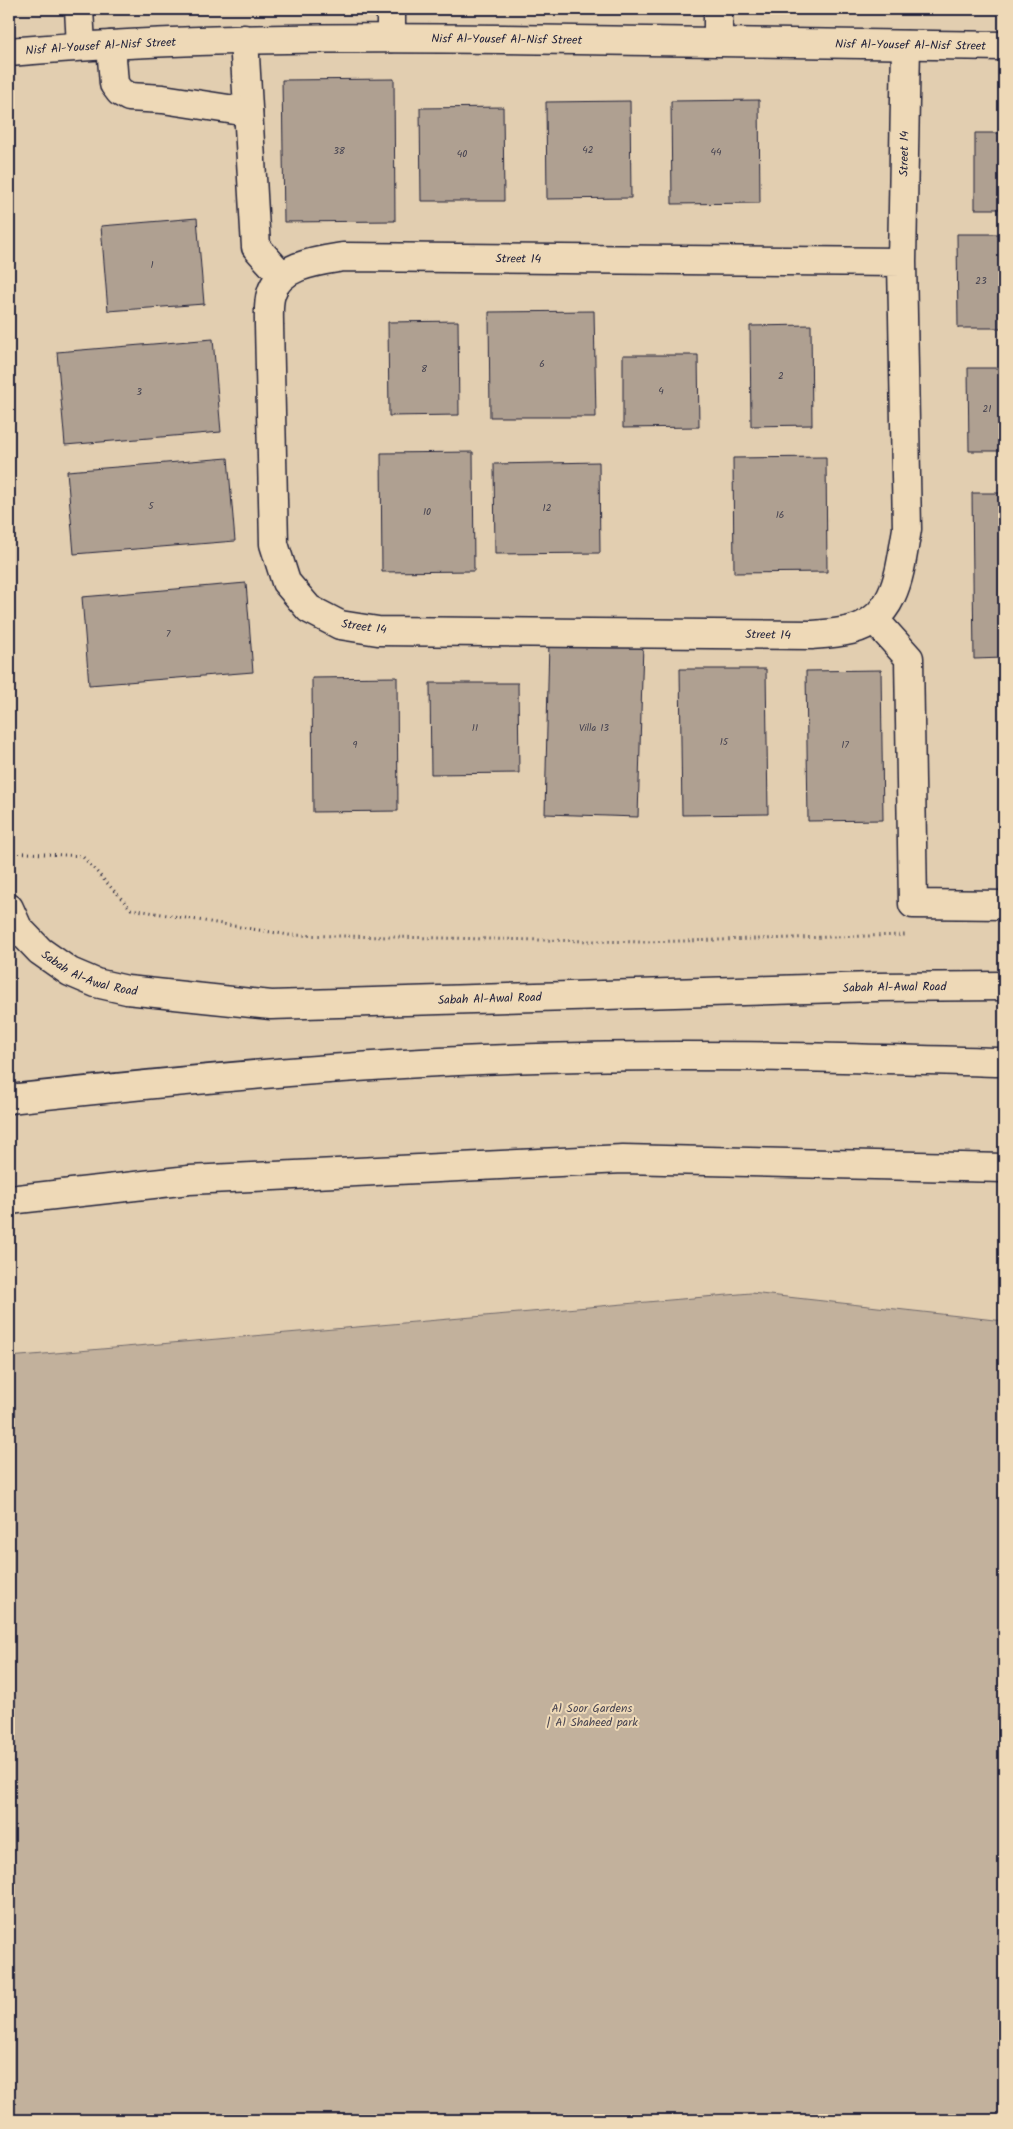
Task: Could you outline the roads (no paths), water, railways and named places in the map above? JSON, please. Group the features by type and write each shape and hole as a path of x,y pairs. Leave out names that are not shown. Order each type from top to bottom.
{"main road":[{"path":"78,9 81,46"},
{"path":"391,9 391,38"},
{"path":"718,9 718,41"},
{"name":"Nisf Al-Yousef Al-Nisf Street","path":"9,52 81,46 244,39 391,38 1004,46"},
{"path":"244,39 256,246 282,276"},
{"path":"111,45 114,84 120,92 129,97 163,99 248,112"},
{"name":"Street 14","path":"902,262 343,257 307,264 282,276 270,293 269,325 274,544 286,582 309,609 340,625 378,630 812,635 852,630 874,619 892,598 900,569 907,529 902,262 906,45"},
{"path":"874,619 909,658 913,904 1004,905"},
{"name":"Sabah Al-Awal Road","path":"9,908 18,928 40,951 70,972 96,983 127,990 271,1005 875,987 1004,986"},
{"path":"9,1099 142,1084 372,1065 540,1058 722,1056 1004,1062"},
{"path":"9,1200 188,1180 623,1159 1004,1170"}],"park label":[{"name":"Al Soor Gardens | Al Shaheed park","path":"592,1715"}]}
